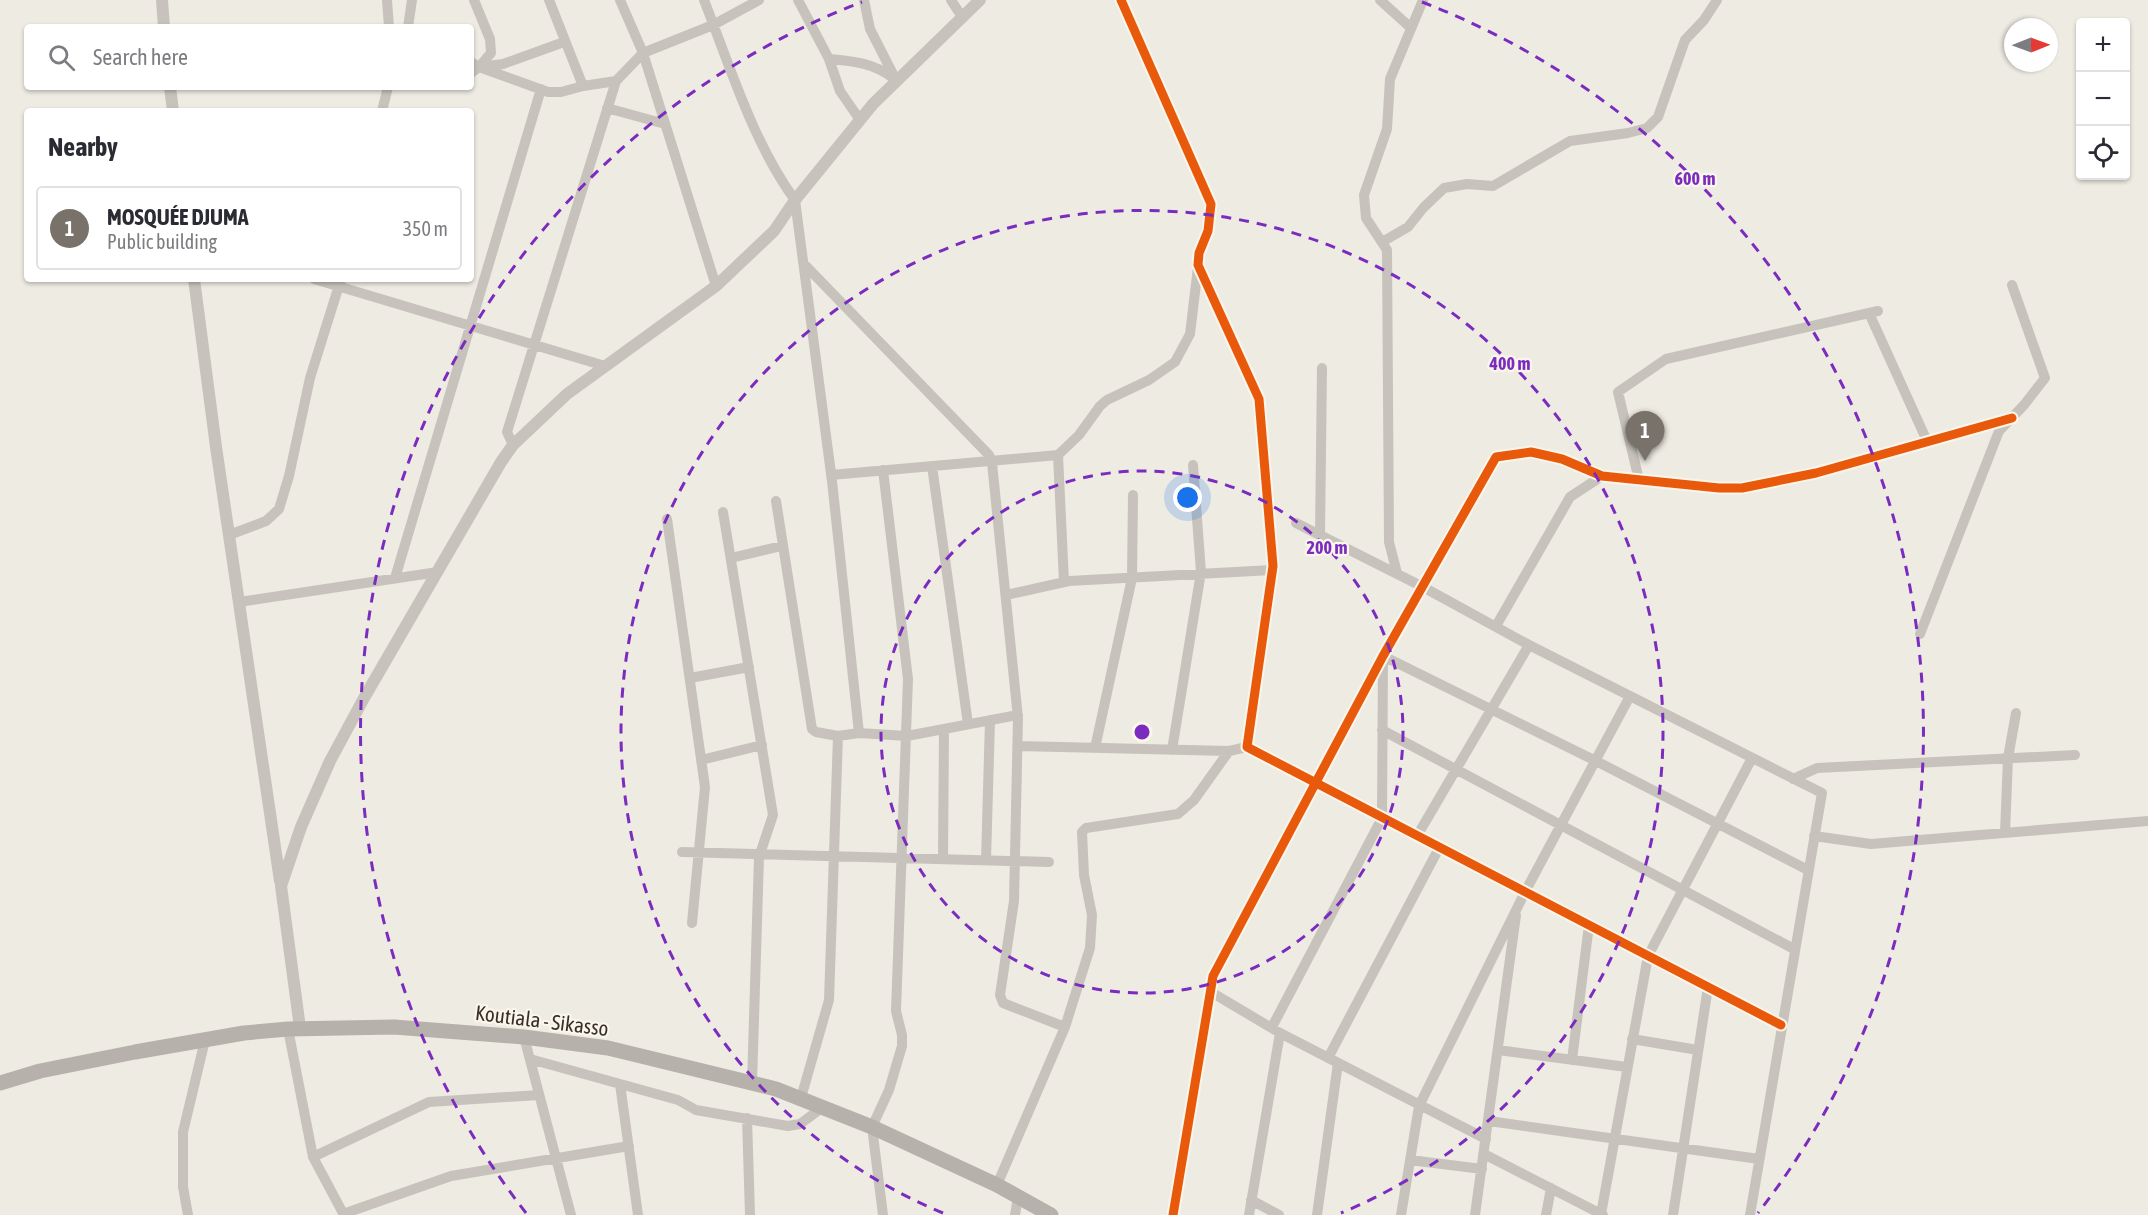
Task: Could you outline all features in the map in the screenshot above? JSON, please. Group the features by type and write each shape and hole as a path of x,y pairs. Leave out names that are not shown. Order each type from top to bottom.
{"main road":[{"name":"Koutiala - Sikasso","path":"0,1083 40,1071 205,1040 294,1028 394,1027 524,1037 608,1048 752,1083 801,1098 872,1127 997,1185 1051,1215"}],"street":[{"path":"162,0 164,24"},
{"path":"387,0 389,24"},
{"path":"408,24 412,0"},
{"path":"474,0 490,39 491,53 474,67"},
{"path":"549,0 583,86"},
{"path":"620,0 644,53 716,286"},
{"path":"704,0 756,131 780,180 795,200 831,475 859,733"},
{"path":"513,445 507,432 616,81 644,53 713,25 759,0"},
{"path":"798,0 829,59 840,91 860,120"},
{"path":"864,0 870,29 896,80"},
{"path":"951,0 962,17"},
{"path":"281,886 301,827 330,760 501,462 513,445 567,394 716,286 774,231 795,200 860,120 896,80 980,0"},
{"path":"831,475 1058,454 1079,435 1107,400 1149,381 1174,362 1190,334 1193,322 1199,253 1208,231 1211,204 1121,0"},
{"path":"1380,0 1411,28"},
{"path":"1397,573 1389,542 1387,250 1366,218 1364,195 1387,129 1389,79 1423,0"},
{"path":"1382,242 1408,227 1424,207 1444,188 1467,184 1493,186 1570,141 1647,128 1658,117 1685,40 1704,20 1717,0"},
{"path":"474,67 503,64 564,42"},
{"path":"829,59 846,60 881,69 896,80"},
{"path":"474,67 540,89 561,92 616,81"},
{"path":"395,578 540,89"},
{"path":"170,90 173,108"},
{"path":"383,108 387,90"},
{"path":"608,108 665,124"},
{"path":"803,263 989,455 991,460 1018,715 1014,901 1000,995 1003,1003 1065,1027"},
{"path":"1198,265 1259,399 1272,570 1247,747"},
{"path":"194,282 216,447 281,886 294,1028 313,1157 344,1215 451,1176 629,1146"},
{"path":"230,535 266,521 279,509 310,378 340,283 470,326 606,366"},
{"path":"1920,634 1999,431 2045,378 2012,285"},
{"path":"1639,480 1617,392 1666,359 1874,312 1927,441"},
{"path":"1320,535 1322,368"},
{"path":"1173,1215 1213,976 1383,656 1496,457 1532,452 1562,459 1602,476 1719,488 1742,488 1815,473 2012,417"},
{"path":"1058,454 1064,582"},
{"path":"1172,750 1200,574 1193,465"},
{"path":"932,466 968,724"},
{"path":"883,470 908,680 896,1011 903,1046 889,1090 872,1127 883,1215"},
{"path":"1496,626 1570,497 1602,476"},
{"path":"1095,748 1132,578 1133,495"},
{"path":"776,501 812,729 816,732 837,736 859,733 907,736 1018,715"},
{"path":"723,512 772,815 760,854 752,1083"},
{"path":"668,519 705,787 692,923"},
{"path":"1296,523 1423,586 1529,645 1822,793 1749,1215"},
{"path":"731,558 782,546"},
{"path":"1006,596 1064,582 1272,570"},
{"path":"239,602 438,572"},
{"path":"1417,836 1529,645"},
{"path":"1383,656 1596,760 1808,870"},
{"path":"1249,1215 1276,1030 1382,818 1383,656"},
{"path":"690,678 749,667"},
{"path":"1401,1215 1419,1106 1517,906 1630,696"},
{"path":"2005,832 2008,758 2016,713"},
{"path":"986,860 990,720"},
{"path":"943,859 944,729"},
{"path":"1382,730 1794,948"},
{"path":"801,1098 829,1000 837,736"},
{"path":"701,760 762,745"},
{"path":"1018,746 1229,751 1247,747 1781,1025"},
{"path":"997,1185 1065,1027 1090,948 1092,915 1084,875 1082,832 1086,828 1178,814 1194,800 1229,751"},
{"path":"1793,779 1817,768 2075,755"},
{"path":"1484,1154 1602,1214 1648,956 1752,758"},
{"path":"1814,836 1871,844 2148,821"},
{"path":"1317,1215 1333,1061 1439,848"},
{"path":"682,852 1049,862"},
{"path":"1475,1215 1517,906"},
{"path":"1572,1060 1589,925"},
{"path":"1673,1215 1708,987"},
{"path":"1211,992 1333,1061 1486,1139"},
{"path":"524,1037 572,1215"},
{"path":"1632,1039 1698,1050"},
{"path":"188,1215 183,1187 183,1132 205,1040"},
{"path":"1498,1050 1627,1067"},
{"path":"530,1059 678,1100 696,1110 788,1126 800,1124 823,1107"},
{"path":"620,1084 638,1215"},
{"path":"313,1157 429,1102 539,1095"},
{"path":"747,1118 750,1215"},
{"path":"1489,1121 1759,1159"},
{"path":"1410,1160 1482,1169"},
{"path":"1546,1215 1551,1188"},
{"path":"1015,1215 1018,1197"},
{"path":"1251,1200 1279,1215"}],"cycle path":[{"path":"1121,0 1211,204 1208,231 1199,253 1198,265 1259,399 1273,566 1247,747 1781,1025"},
{"path":"1173,1215 1213,976 1383,656 1496,457 1531,452 1562,459 1602,476 1719,488 1742,488 1816,473 2012,418"}],"place":[{"name":"MOSQUÉE DJUMA","path":"1645,461"}]}
